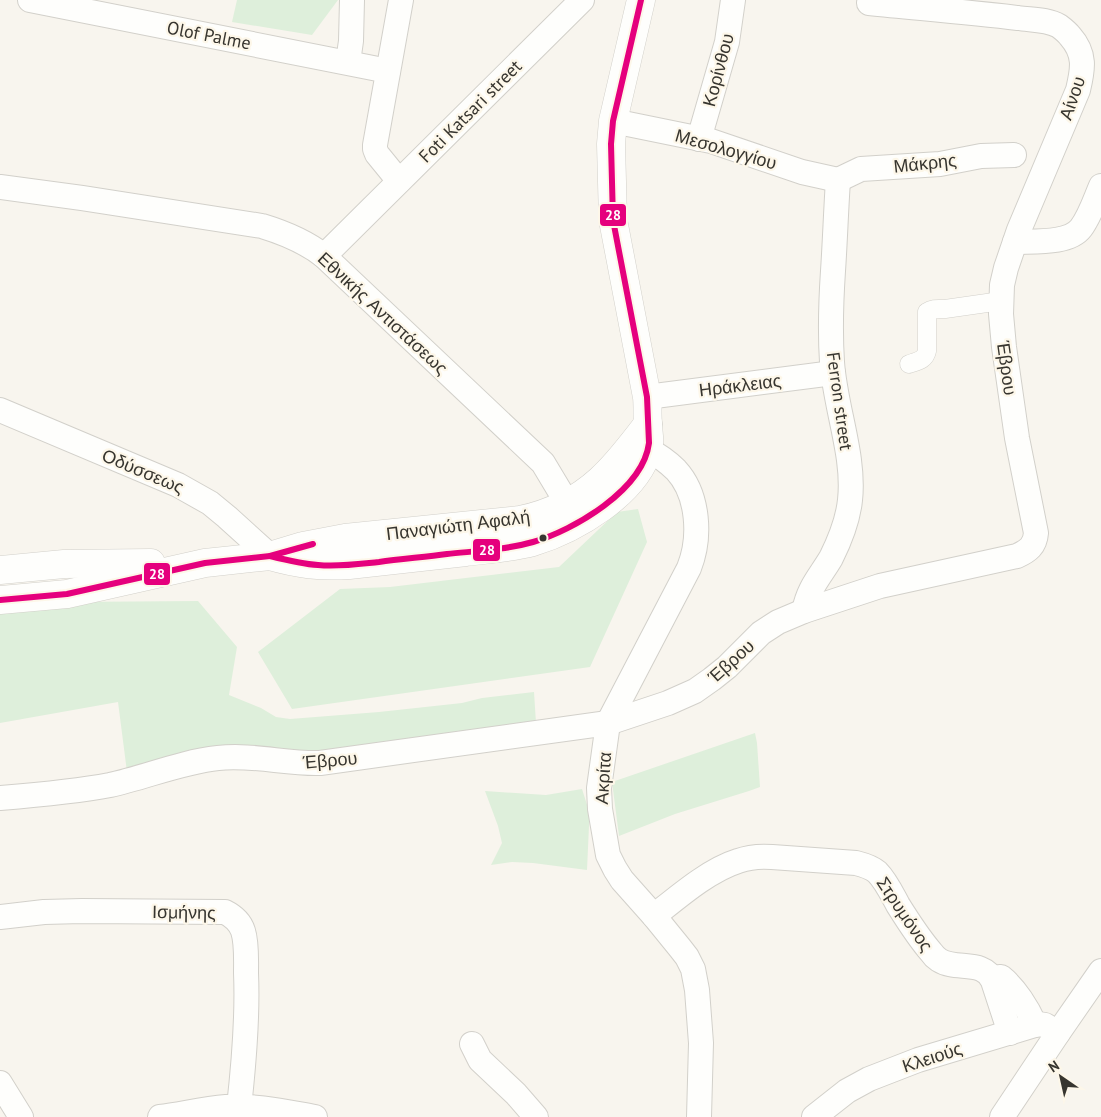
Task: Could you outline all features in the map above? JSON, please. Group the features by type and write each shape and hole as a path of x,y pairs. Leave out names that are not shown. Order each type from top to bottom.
{"street":[{"name":"Olof Palme","path":"30,0 388,71"},
{"path":"348,62 352,0"},
{"path":"399,181 375,149 401,0"},
{"name":"Foti Katsari street","path":"324,256 582,0"},
{"path":"640,0 613,121 611,144 613,220 647,397 648,437"},
{"name":"Κορίνθου","path":"699,139 727,42 733,0"},
{"name":"Αίνου","path":"869,2 1045,22 1061,28 1078,46 1082,65 1078,90 1015,242"},
{"name":"Μεσολογγίου","path":"613,121 728,146 802,172 838,180"},
{"name":"Μάκρης","path":"838,180 861,169 940,164 981,156 1014,155"},
{"name":"Ferron street","path":"804,611 810,591 837,546 846,520 850,500 850,468 833,373 831,309 838,180"},
{"path":"1015,242 1059,240 1074,235 1084,223 1101,186"},
{"name":"Εθνικής Αντιστάσεως","path":"0,187 262,226 292,236 307,244 324,256 543,463 567,503"},
{"name":"Έβρου","path":"0,798 67,792 110,785 186,764 216,758 255,758 297,763 326,762 608,723 668,703 695,691 726,667 761,633 778,622 804,611 880,586 1018,556 1024,553 1031,548 1035,541 1036,533 1021,459 1002,338 1001,301 1004,276 1015,242"},
{"path":"909,364 926,356 927,312 931,309 945,309 1001,301"},
{"name":"Ηράκλειας","path":"647,397 833,373"},
{"name":"Οδύσσεως","path":"0,410 178,485 210,504 227,517 270,556"},
{"name":"Παναγιώτη Αφαλή","path":"0,570 64,564 205,563 270,556 304,546 344,538 520,520 544,513 567,503 581,494 599,481 617,462 648,437"},
{"name":"Παναγιώτη Αφαλή","path":"270,556 290,562 319,566 349,565 510,547 532,542 572,526 613,499 632,479 642,462 648,437"},
{"name":"Ακρίτα","path":"648,437 687,485 697,525 696,545 689,568 608,723 599,788 600,809 608,855 622,880 687,957 695,976 701,1044 700,1117"},
{"name":"Παναγιώτη Αφαλή","path":"0,600 67,594 205,563"},
{"name":"Στρυμόνος","path":"654,916 705,877 738,861 762,856 862,864 880,875 919,938 938,960 950,964 980,968 987,971 992,978 1000,977 1025,1006 1035,1025"},
{"name":"Ισμήνης","path":"0,917 44,912 82,911 225,912 231,915 238,921 243,931 246,966 246,1030 239,1107"},
{"path":"1002,1117 1101,971"},
{"path":"992,978 1010,1033"},
{"path":"1035,1025 1045,1025 1058,1033"},
{"name":"Κλειούς","path":"814,1117 847,1091 869,1079 918,1060 1035,1025"},
{"path":"472,1044 480,1060 510,1087 536,1117"},
{"path":"0,1083 21,1117"},
{"path":"160,1117 217,1108 239,1107 269,1109 315,1117"}],"green space":[{"path":"237,0 338,0 312,35 232,22"},
{"path":"638,509 647,542 590,667 292,709 258,652 340,589 390,587 559,567 617,512"},
{"path":"198,601 237,647 229,695 261,708 276,717 290,719 379,712 462,703 482,698 534,692 536,723 329,751 127,772 118,702 0,723 0,609 67,602"},
{"path":"755,733 760,787 675,814 619,836 612,782"},
{"path":"582,789 589,811 587,870 533,863 512,862 491,865 502,843 485,791 546,795"}],"transit line":[{"name":"28","path":"270,556 306,564 326,566 364,564 522,545 550,536 586,518 604,506 634,477 644,460 649,443 647,397 613,220 611,144 613,121 641,0"},
{"name":"28","path":"0,600 67,594 205,563 270,556 313,544"}]}
